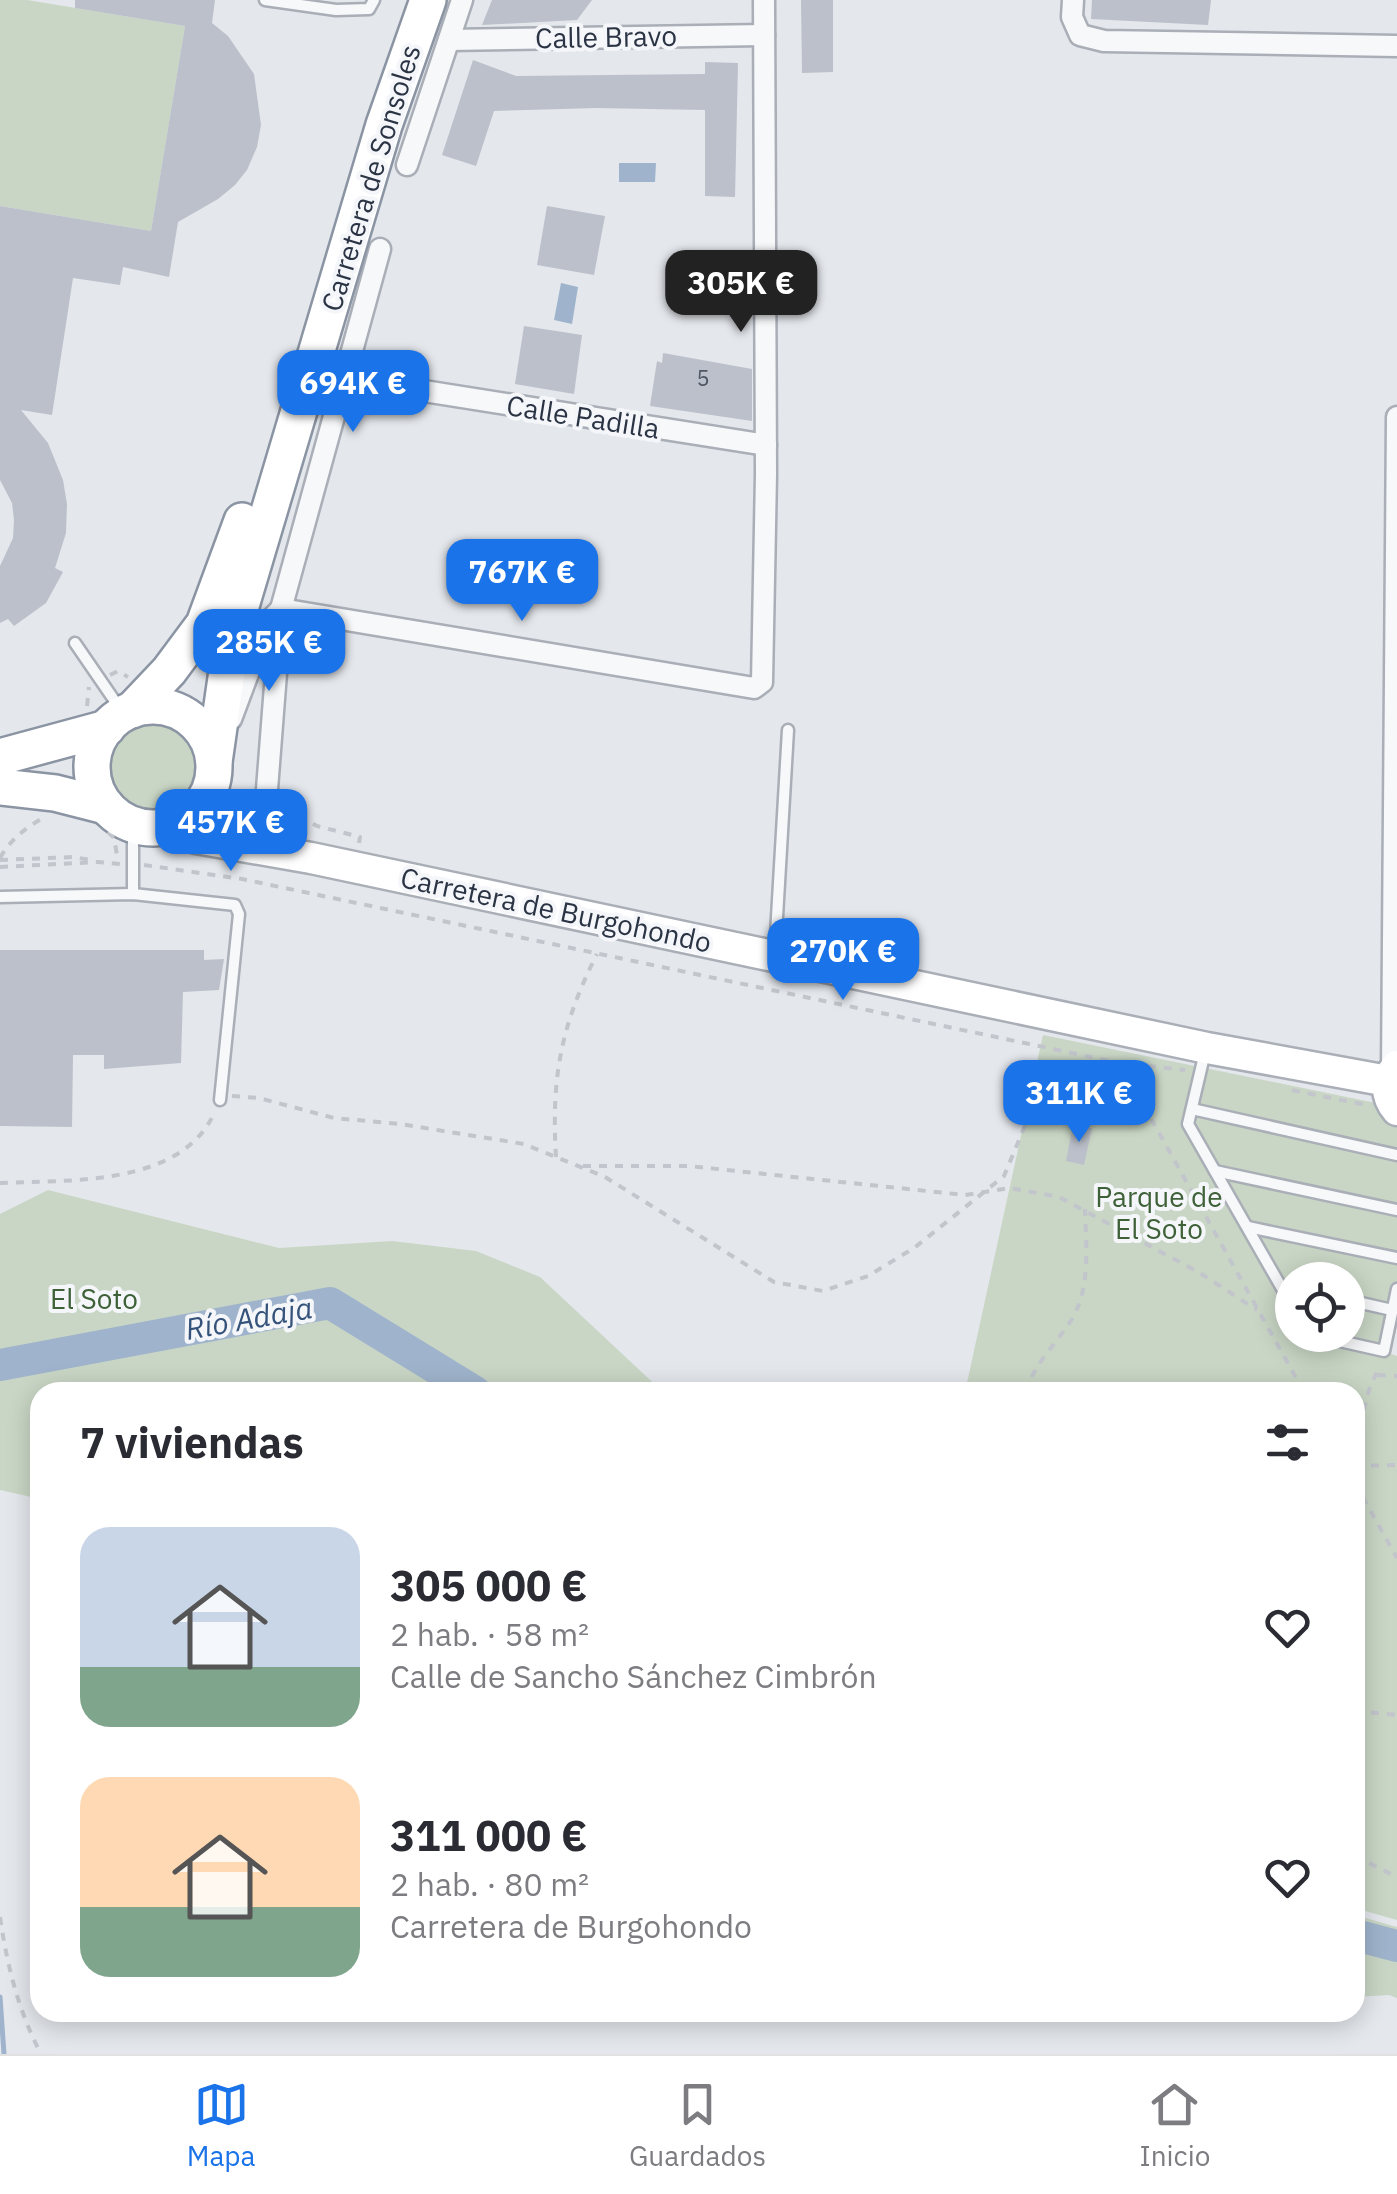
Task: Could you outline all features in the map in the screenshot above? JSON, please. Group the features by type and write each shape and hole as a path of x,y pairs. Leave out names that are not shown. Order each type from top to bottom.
{"highway":[{"name":"Carretera de Sonsoles","path":"110,717 169,671 204,624 232,554 363,115 405,0"},
{"name":"Carretera de Sonsoles","path":"215,756 232,636 384,125 428,0"},
{"path":"0,757 152,706 172,709 190,718 204,733 215,756 205,800 196,812 169,826 151,828 56,793 0,787"},
{"path":"110,717 96,746 92,766 96,787 120,815"}],"main road":[{"name":"Carretera de Burgohondo","path":"205,800 232,828 299,853 357,868 774,957 1203,1060 1389,1087"},
{"name":"Carretera de Burgohondo","path":"169,826 196,838 299,853"}],"street":[{"path":"406,165 462,0"},
{"path":"281,609 754,688 762,682 766,445 764,0"},
{"path":"1073,0 1072,18 1080,35 1104,41 1397,46"},
{"name":"Calle Bravo","path":"449,40 764,34"},
{"path":"299,853 266,802 281,609 380,249"},
{"name":"Calle Padilla","path":"342,378 766,445"},
{"path":"1389,1087 1397,417"},
{"path":"215,756 267,623 281,609"}],"lane":[{"path":"265,0 336,10 369,9 374,0"},
{"path":"75,643 101,680 110,717"},
{"path":"774,957 788,730"},
{"path":"120,815 134,865 133,894"},
{"path":"0,897 133,894 235,905 239,914 220,1100"},
{"path":"1203,1060 1188,1124 1275,1269"},
{"path":"1192,1109 1397,1155"},
{"path":"1216,1172 1397,1210"},
{"path":"1248,1227 1397,1258"},
{"path":"1365,1347 1384,1351 1397,1289"},
{"path":"1365,1304 1392,1310"}],"path":[{"path":"110,717 88,704 87,688 118,671 131,679 140,674"},
{"path":"288,810 318,826 360,837 357,868"},
{"path":"46,816 26,826 8,844 0,862 98,862 242,880 1120,1063 1203,1060"},
{"path":"556,1157 554,1080 567,1022 597,954"},
{"path":"1120,1063 1298,1382"},
{"path":"1275,1086 1389,1087"},
{"path":"0,1183 84,1180 148,1169 196,1141 210,1124 220,1100 233,1096 259,1098 334,1118 400,1124 524,1144 605,1177 774,1282 824,1291 868,1276 914,1248 1004,1176 1032,1109 1055,1106 1114,1118 1128,1117 1145,1108"},
{"path":"578,1166 689,1166 965,1195 1010,1188 1034,1191 1084,1209 1257,1310"},
{"path":"1031,1382 1074,1315 1084,1284 1084,1209"},
{"path":"1365,1404 1384,1351"},
{"path":"1378,1375 1397,1376"},
{"path":"1365,1466 1397,1465"},
{"path":"1365,1501 1397,1558"},
{"path":"1365,1712 1397,1715"},
{"path":"1365,1861 1397,1877"},
{"path":"0,1916 23,2020 42,2054"}],"green space":[{"path":"0,0 27,0 185,26 151,231 0,206"},
{"path":"154,721 172,724 187,734 197,749 197,785 187,800 172,810 154,813 136,810 121,800 111,785 108,767 111,749 121,734 136,724"},
{"name":"Parque de El Soto","path":"1043,1035 1376,1103 1397,1121 1397,1326 1391,1354 1397,1356 1397,1920 1365,1911 1365,1382 967,1382"},
{"name":"El Soto","path":"48,1190 279,1248 392,1241 476,1251 540,1277 652,1382 30,1382 30,1497 0,1490 0,1214"},
{"path":"1365,1918 1397,1927 1397,1998 1365,1996"}],"water":[{"path":"619,163 656,163 655,182 619,182"},
{"path":"561,283 578,287 572,324 554,320"}],"building":[{"path":"75,0 215,0 212,23 228,36 254,74 261,125 257,147 235,185 178,222 169,277 123,267 120,285 73,278 52,415 21,410 48,443 63,480 66,533 55,568 63,572 46,603 14,626 8,619 0,623 0,566 13,538 14,520 12,503 0,480 0,206 151,231 185,26 75,8"},
{"path":"492,0 592,0 577,20 482,25"},
{"path":"801,0 833,0 833,72 802,73"},
{"path":"1092,0 1211,0 1208,25 1091,19"},
{"path":"473,60 516,76 705,74 705,62 738,63 735,197 705,196 705,110 494,111 476,166 442,155"},
{"path":"547,206 605,216 594,275 537,265"},
{"path":"524,326 582,335 574,394 515,384"},
{"path":"663,353 752,369 752,421 650,406 657,361 662,363"},
{"path":"0,950 204,950 204,960 224,959 219,990 183,992 181,1063 104,1069 104,1055 73,1055 72,1127 0,1126"},
{"path":"1073,1125 1092,1128 1084,1165 1066,1161"}],"waterway":[{"name":"Río Adaja","path":"0,1365 330,1303 459,1382"},
{"name":"Río Adaja","path":"1365,1938 1397,1946"},
{"path":"0,1997 4,2054"}]}
